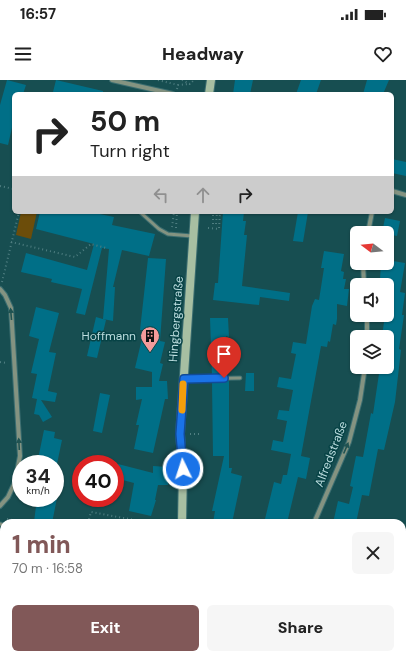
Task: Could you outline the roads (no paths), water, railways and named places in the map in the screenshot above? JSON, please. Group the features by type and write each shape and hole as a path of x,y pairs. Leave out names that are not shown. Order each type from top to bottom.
{"street":[{"path":"112,80 166,92"},
{"path":"136,85 137,80"},
{"path":"209,92 211,80"},
{"path":"394,192 406,195"},
{"name":"Hingbergstraße","path":"182,519 183,469 180,434 195,214"},
{"path":"369,226 372,214"},
{"path":"0,289 5,295 10,308 20,456 15,482 8,497 0,506"},
{"name":"Alfredstraße","path":"316,519 349,442 360,400 365,374"}],"lane":[{"path":"142,214 168,234 194,236"},
{"path":"184,379 240,378"}],"place":[{"name":"Hoffmann","path":"150,353"}]}
